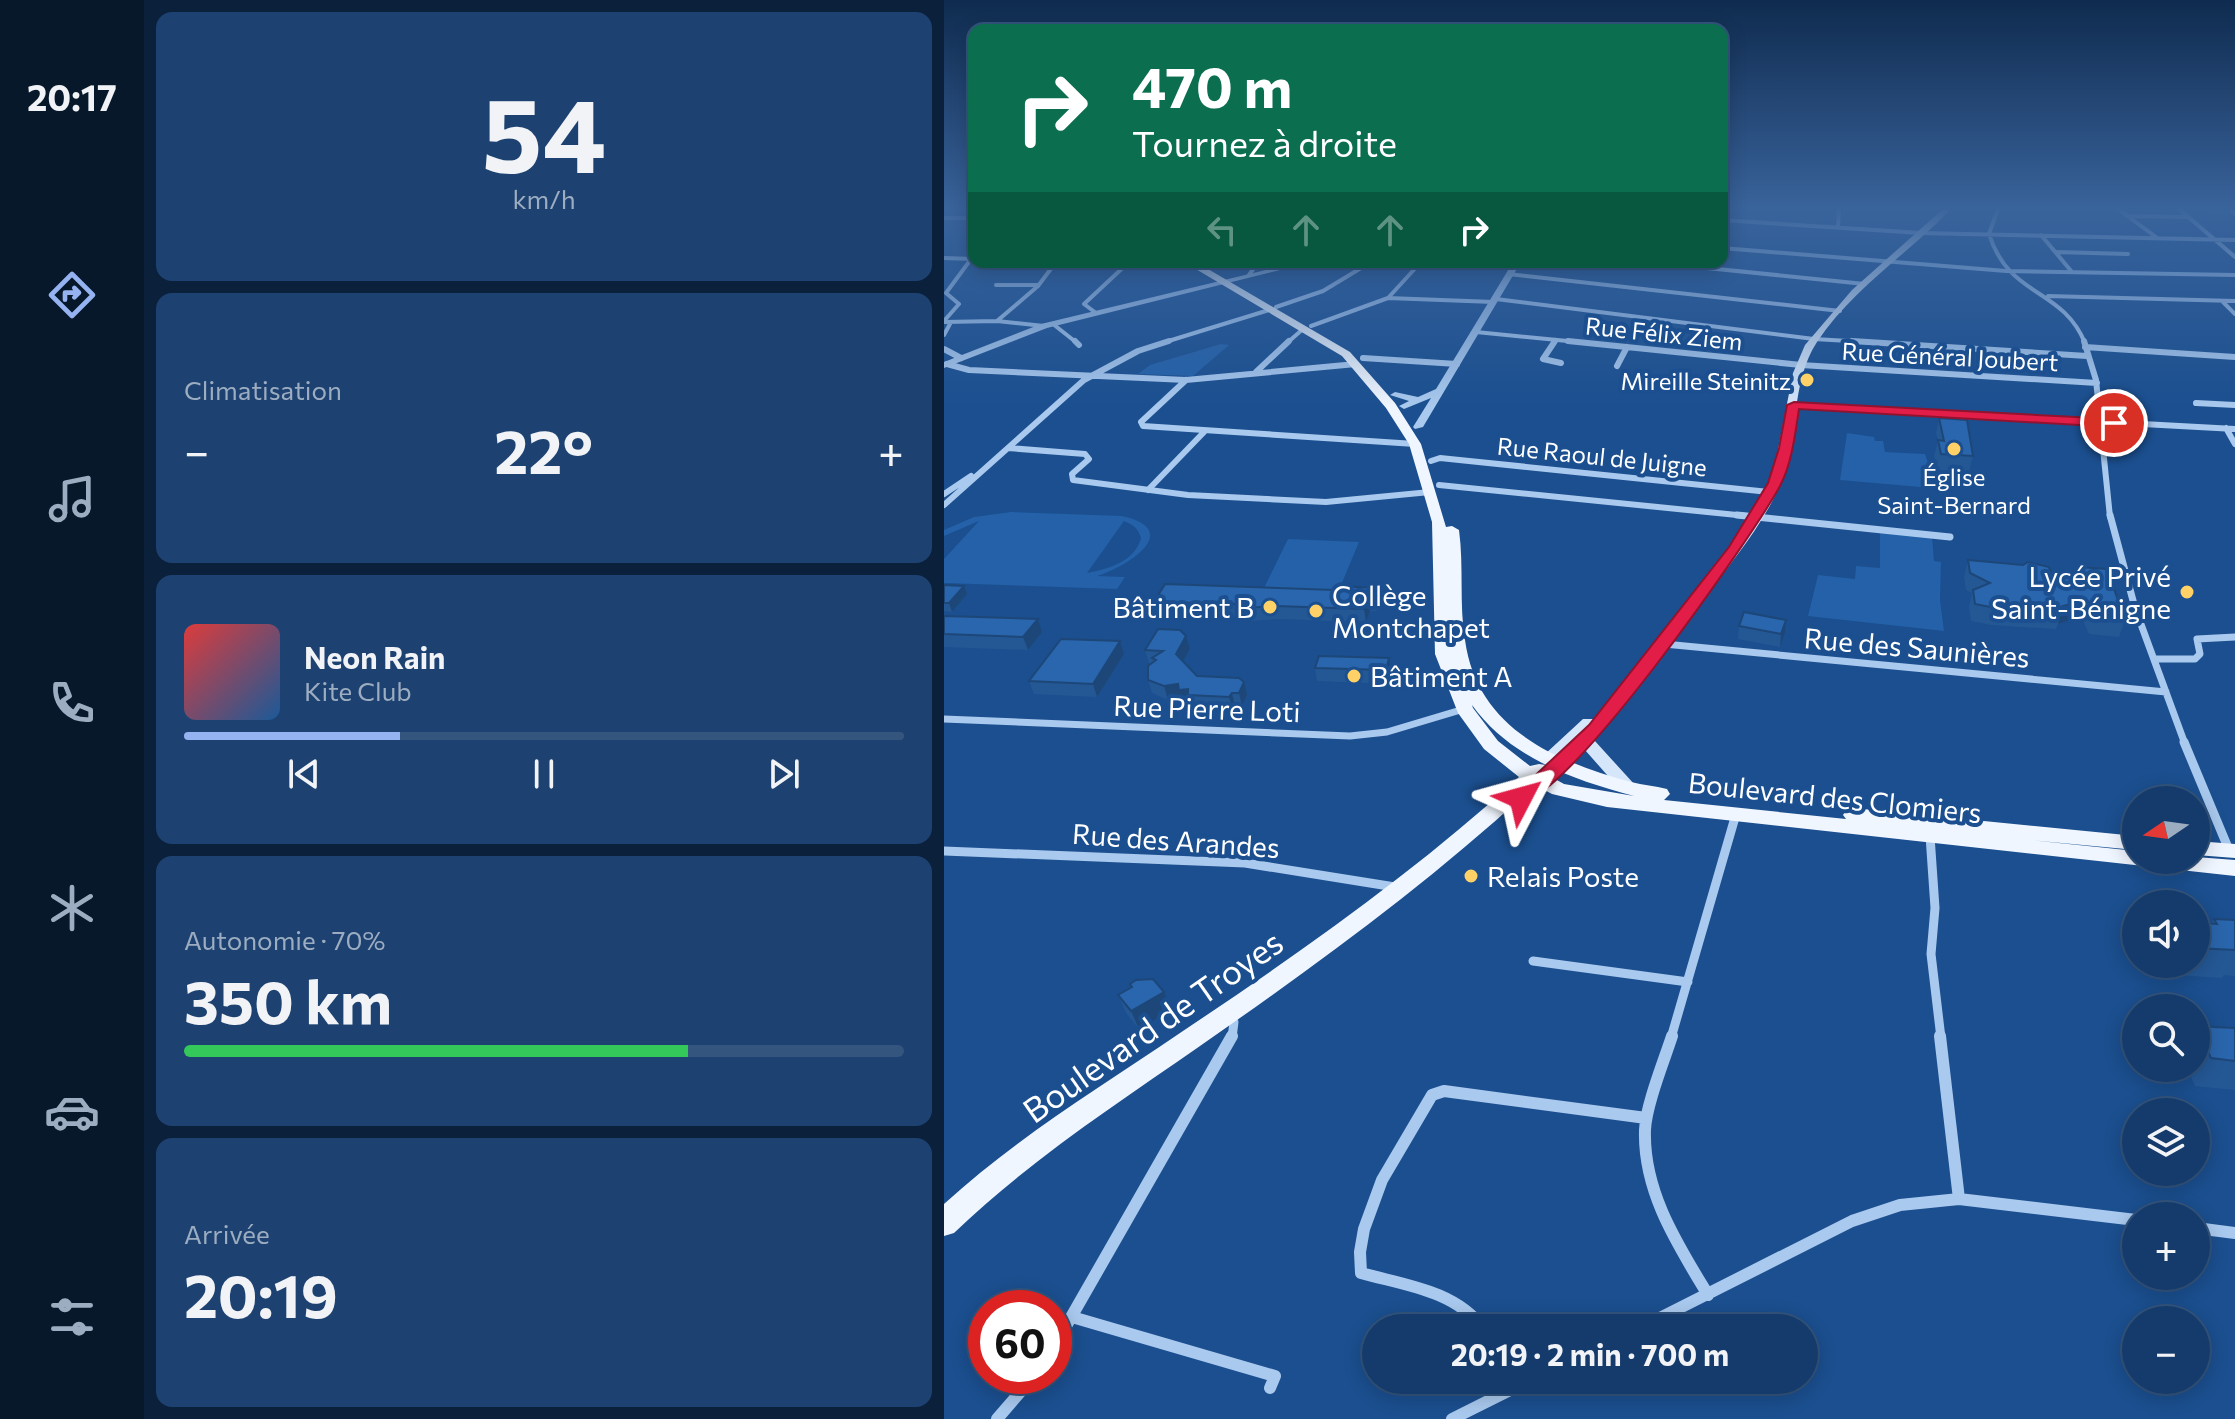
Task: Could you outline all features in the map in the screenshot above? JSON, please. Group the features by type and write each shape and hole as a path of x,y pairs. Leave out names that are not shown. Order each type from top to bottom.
{"main road":[{"path":"1214,275 1360,361 1395,395 1453,539 1456,635 1463,670 1492,720 1547,770"},
{"path":"1217,275 1225,281"},
{"path":"1547,770 1585,740 1664,644 1755,519 1786,448 1801,365 1814,339 1875,275"},
{"path":"1360,361 1367,376 1381,386 1418,427 1431,461 1441,540 1443,654 1469,716 1491,745 1547,770"},
{"path":"1547,770 1613,705"},
{"path":"1585,740 1639,791"},
{"name":"Boulevard des Clomiers","path":"1547,770 1639,791 2122,842"},
{"name":"Boulevard des Clomiers","path":"1547,770 1571,793 1607,800 2122,857"},
{"name":"Boulevard de Troyes","path":"944,1223 968,1199 1095,1103 1404,888 1547,770"},
{"path":"2210,851 2233,856"},
{"path":"2210,857 2233,856"}],"street":[{"path":"944,335 946,322 959,304 945,293 959,275"},
{"path":"997,321 1046,275"},
{"path":"1096,313 1084,304 1115,275"},
{"path":"945,365 1049,325 1248,275"},
{"path":"944,505 1091,375 1138,351 1273,309 1323,291 1349,275"},
{"path":"1388,298 1409,275"},
{"path":"1402,412 1423,406 1440,391 1508,275"},
{"path":"1520,275 1840,311"},
{"path":"1778,275 1865,284"},
{"path":"2013,275 2058,305 2080,334 2085,347 2101,403 2099,422 2112,525 2166,692 2233,856"},
{"path":"996,285 1038,286"},
{"path":"2047,296 2235,301"},
{"path":"1255,373 1307,328 1388,298 1495,301 1814,339 2087,356"},
{"path":"2222,301 2235,314"},
{"path":"946,322 997,321 1049,325 1079,345"},
{"name":"Rue Félix Ziem","path":"1476,332 1801,365"},
{"path":"1556,340 1543,359 1561,363"},
{"path":"1617,366 1627,347"},
{"path":"2085,347 2235,357"},
{"path":"944,349 961,358"},
{"path":"945,365 969,370 1186,380 1360,361 1457,364"},
{"name":"Rue Général Joubert","path":"1801,365 2097,383"},
{"path":"1186,380 1141,422 1148,428 1415,444"},
{"path":"1395,395 1429,400"},
{"path":"1418,427 1429,400"},
{"path":"1795,400 1822,407"},
{"path":"1795,400 1822,407 2235,429"},
{"path":"2196,403 2235,405"},
{"path":"2226,428 2235,444"},
{"path":"1148,490 1205,431"},
{"path":"1008,448 1085,454 1089,459 1072,474 1073,480 1148,490 1326,502 1434,488 1950,537"},
{"name":"Rue Raoul de Juigne","path":"1431,461 1440,458 1769,492"},
{"path":"944,494 992,462"},
{"path":"2154,659 2195,659 2200,654 2197,639 2235,637"},
{"name":"Rue des Saunières","path":"1664,644 2166,692"},
{"name":"Rue Pierre Loti","path":"944,719 1350,736 1469,716"},
{"path":"1708,1295 1661,1214 1651,1189 1646,1159 1646,1118 1736,814"},
{"path":"1930,836 1935,908 1931,954 1959,1199"},
{"name":"Rue des Arandes","path":"944,851 1245,863 1404,888"},
{"path":"1533,961 1688,982"},
{"path":"1226,1014 1234,1022 1232,1038 1072,1317 1275,1376 1270,1388"},
{"path":"1474,1314 1457,1302 1361,1273 1359,1265 1363,1233 1381,1180 1432,1095 1444,1091 1646,1118"},
{"path":"1669,1314 1875,1211 1959,1199 2122,1218"},
{"path":"2210,1230 2235,1233"},
{"path":"997,1419 1019,1394"},
{"path":"1452,1419 1492,1394"}],"shaded area":[{"path":"1221,344 1229,345 1193,376 1138,374 1150,365"},
{"path":"1847,433 1883,441 1885,452 1925,454 1930,469 1947,474 1943,489 1840,480"},
{"path":"1011,512 1122,516 1140,522 1149,530 1150,539 1135,557 1097,576 1125,577 1117,589 944,583 944,559 979,521 944,536 944,530 974,517","holes":["1124,521 1137,529 1141,538 1138,546 1127,558 1112,566 1087,573"]},
{"path":"1880,531 1932,537 1934,561 1941,562 1940,600 1944,631 1808,616 1818,575 1855,579 1856,566 1880,568"},
{"path":"1288,539 1359,542 1339,590 1264,588"}],"building":[{"path":"1939,418 1967,420 1973,456 1941,454 1938,440 1944,441"},
{"path":"1968,560 2023,565 2028,562 2049,567 2050,571 2081,582 2078,567 2107,569 2125,620 2094,617 2086,600 2060,607 2062,611 1975,604 1973,590 1990,583 1970,573"},
{"path":"1165,584 1334,590 1336,586 1379,588 1375,598 1368,598 1364,609 1245,608 1237,604 1154,602"},
{"path":"944,585 964,586 949,603 944,603"},
{"path":"1744,612 1786,620 1781,634 1739,626"},
{"path":"944,616 1038,619 1023,637 944,634"},
{"path":"1158,629 1180,630 1186,636 1176,654 1197,676 1239,678 1244,682 1239,693 1232,693 1229,697 1188,695 1188,689 1179,690 1178,684 1164,686 1148,680 1148,666 1156,660 1152,658 1163,651 1145,650"},
{"path":"1061,639 1120,641 1093,684 1029,681"},
{"path":"1319,656 1389,658 1386,670 1315,668"},
{"path":"2214,919 2235,920 2235,950 2210,949 2210,923 2217,924"},
{"path":"1153,979 1164,992 1131,1011 1118,995 1132,987 1130,984 1136,980"},
{"path":"2210,1026 2235,1028 2235,1061 2211,1058"}],"place":[{"name":"Mireille Steinitz","path":"1807,380"},
{"name":"Église Saint-Bernard","path":"1954,449"},
{"name":"Lycée Privé Saint-Bénigne","path":"2187,592"},
{"name":"Bâtiment B","path":"1270,607"},
{"name":"Collège Montchapet","path":"1316,611"},
{"name":"Bâtiment A","path":"1354,676"},
{"name":"Relais Poste","path":"1471,876"}],"route":[{"path":"1521,798 1543,782 1596,729 1735,548 1775,483 1786,448 1794,405 2114,423"}]}
